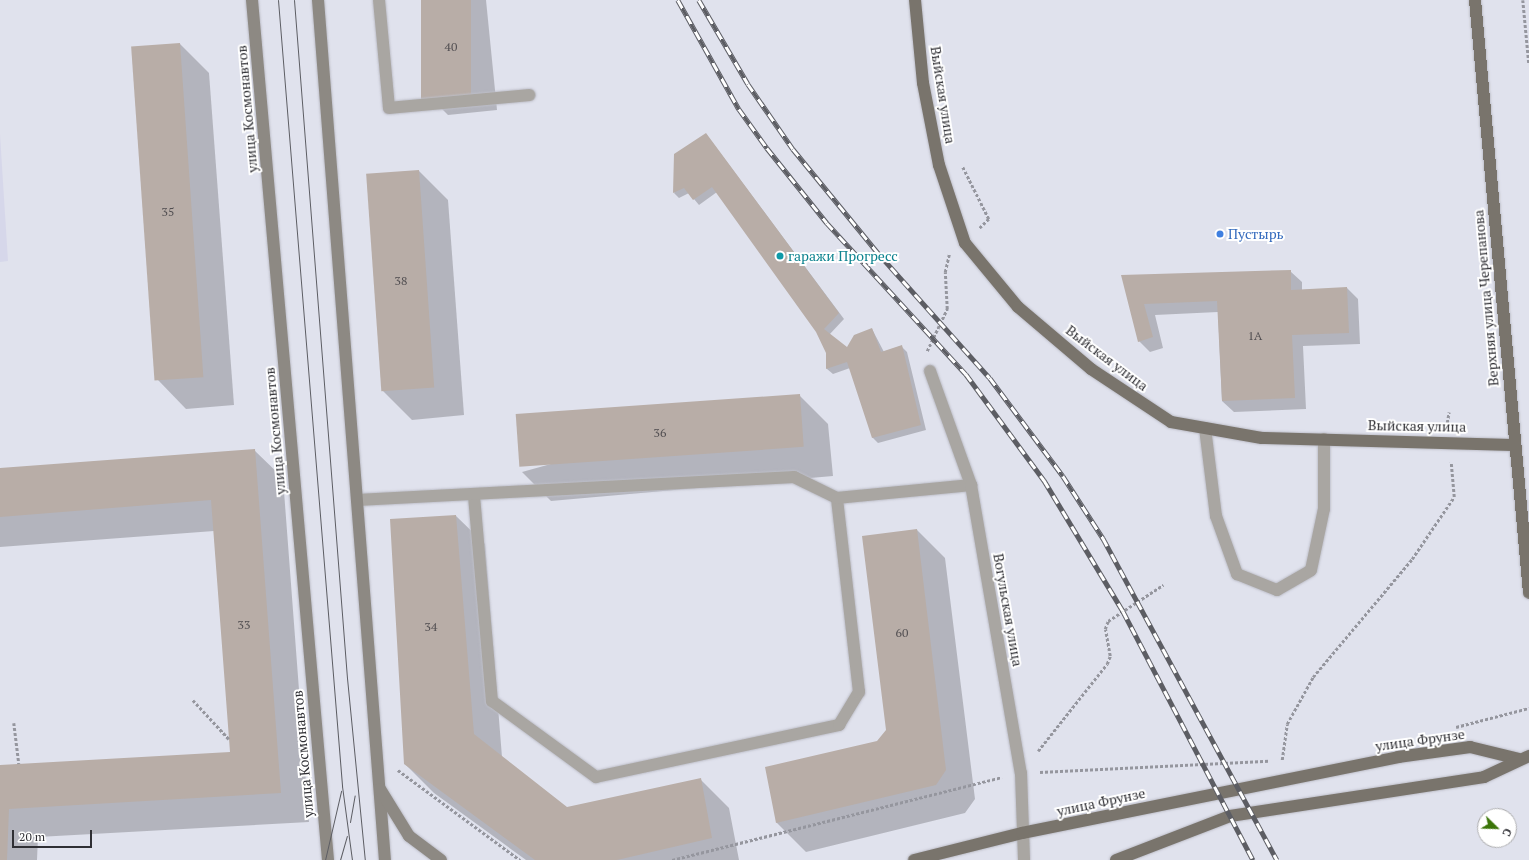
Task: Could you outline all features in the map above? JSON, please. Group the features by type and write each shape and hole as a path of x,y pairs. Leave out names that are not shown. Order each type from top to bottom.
{"main road":[{"name":"Выйская улица","path":"915,0 924,83 939,165 965,243 1018,307 1092,369 1171,422 1262,438 1443,440 1515,445"},
{"name":"Верхняя улица Черепанова","path":"1475,0 1529,593"},
{"name":"улица Фрунзе","path":"914,860 1022,833 1398,757 1470,747 1524,758"},
{"name":"улица Фрунзе","path":"1116,860 1230,816 1484,777 1524,758"}],"street":[{"name":"улица Космонавтов","path":"252,0 328,860"},
{"path":"318,0 385,860"},
{"path":"379,0 390,108 529,95"},
{"name":"Вогульская улица","path":"930,371 971,485 1021,772 1024,860"},
{"path":"1205,428 1216,516 1237,574 1277,590 1311,570 1324,509 1324,439"},
{"path":"357,500 474,496 794,477 837,498 971,485"},
{"path":"474,496 492,701 596,777 840,725 859,692 837,498"},
{"path":"379,787 410,836 441,860"}],"path":[{"path":"1523,0 1529,63"},
{"path":"1282,761 1287,724 1313,678 1412,559 1454,497 1454,471 1443,440 1450,412"},
{"path":"1021,772 1107,664 1110,656 1106,634 1108,621 1163,585"},
{"path":"193,700 229,739"},
{"path":"1450,728 1529,708"},
{"path":"14,723 19,764"},
{"path":"672,860 1021,772 1145,770 1224,761 1288,762"},
{"path":"391,766 520,860"}],"shaded area":[{"path":"0,134 8,261 0,262"}],"building":[{"path":"421,0 471,0 471,99 421,99"},
{"path":"180,43 203,377 154,381 131,46"},
{"name":"гаражи Прогресс","path":"706,133 839,313 824,329 847,347 854,335 872,328 881,352 902,345 921,425 872,438 847,362 826,369 826,353 816,332 712,187 693,200 684,188 673,193 674,154"},
{"path":"419,170 434,387 381,391 366,174"},
{"path":"1291,270 1291,290 1347,287 1349,333 1292,335 1295,398 1222,401 1217,301 1144,304 1153,337 1138,342 1121,275"},
{"path":"800,394 804,447 519,467 516,414"},
{"path":"255,449 281,793 9,809 7,860 0,860 0,765 230,752 211,500 0,517 0,468"},
{"path":"456,515 474,734 567,807 701,778 712,838 617,860 535,860 404,764 390,519"},
{"path":"917,529 946,770 936,785 776,823 765,767 877,741 886,730 862,536"}],"tram line":[{"path":"278,0 342,786 352,860"},
{"path":"294,0 347,678 365,860"},
{"path":"325,860 341,791"},
{"path":"350,822 355,795"},
{"path":"340,860 347,836"}],"railway":[{"path":"678,0 739,109 767,148 827,223 966,374 1044,480 1123,611 1253,860"},
{"path":"699,0 748,84 793,149 879,254 990,378 1063,476 1103,538 1277,860"}],"place":[{"name":"Пустырь","path":"1220,234"},
{"name":"гаражи Прогресс","path":"780,256"}]}
